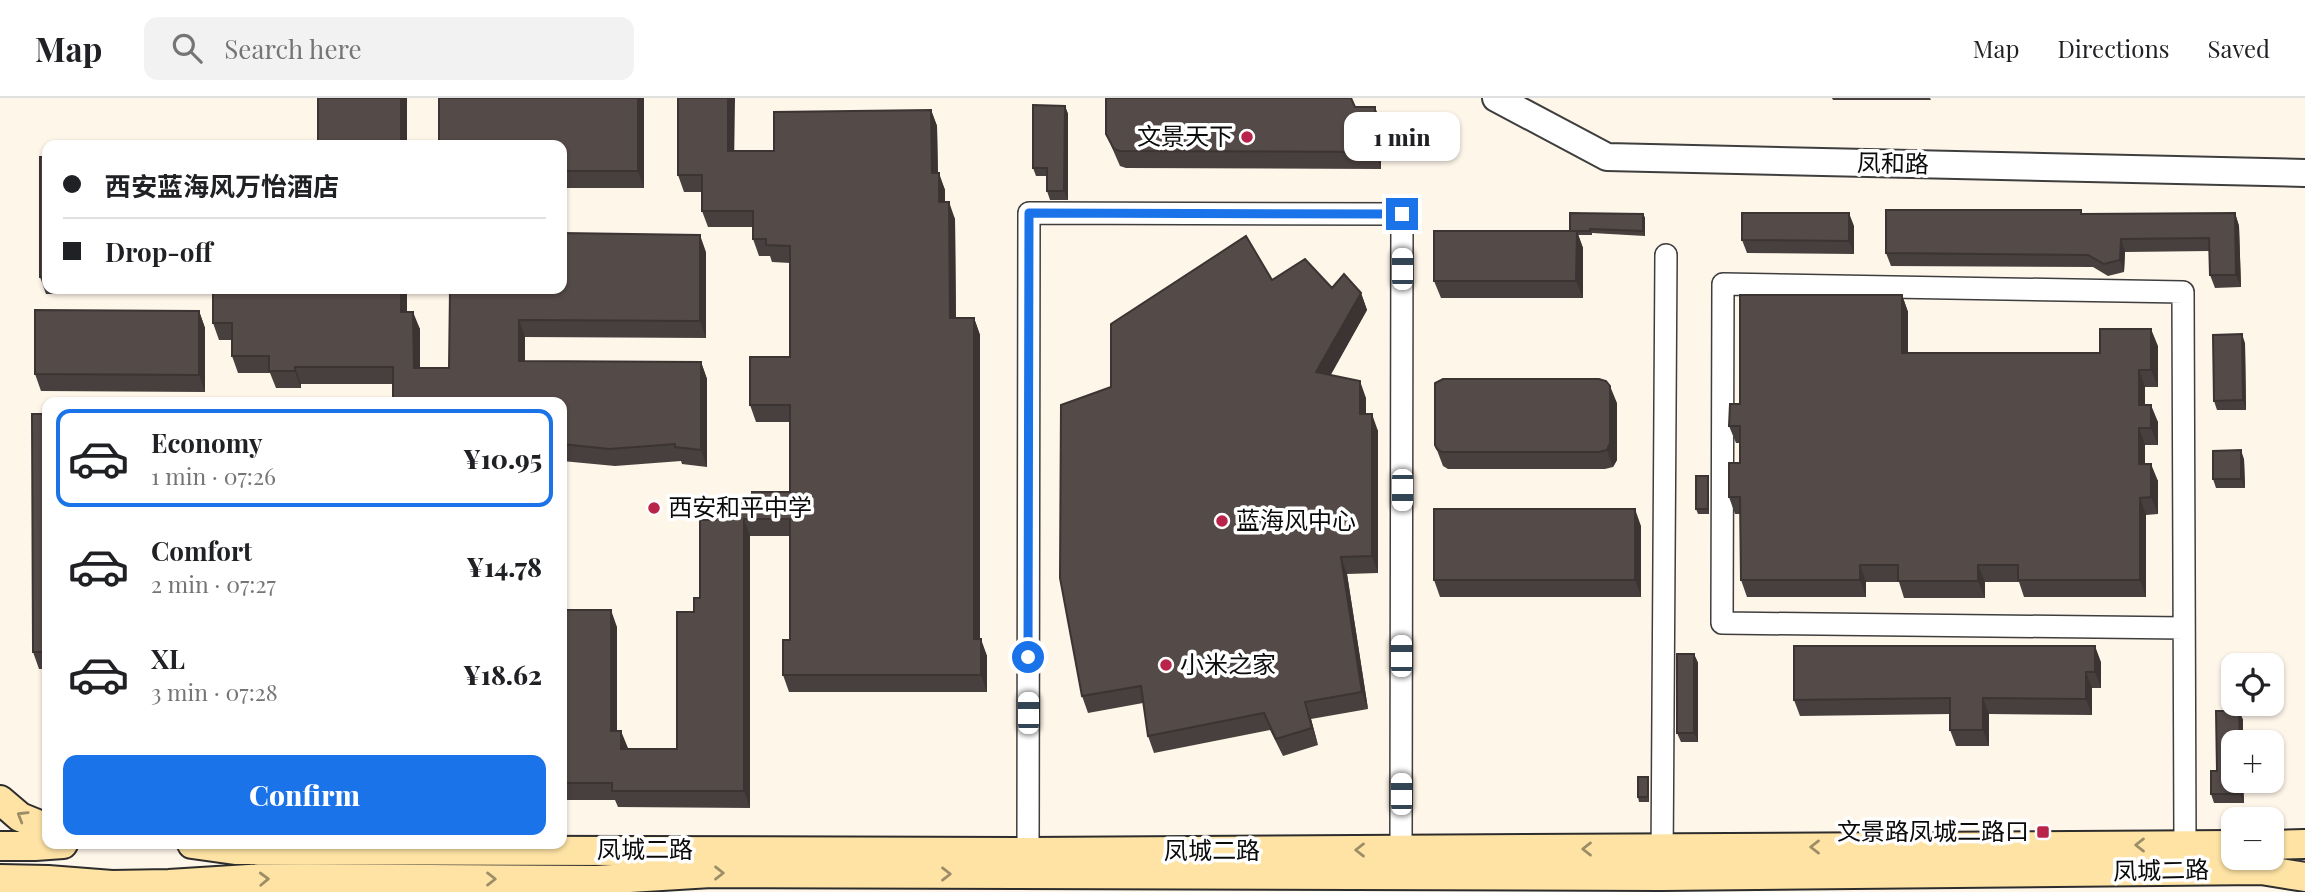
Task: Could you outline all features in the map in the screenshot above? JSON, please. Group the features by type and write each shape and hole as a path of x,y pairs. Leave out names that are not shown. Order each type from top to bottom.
{"main road":[{"path":"0,800 20,817 42,826"},
{"path":"2284,845 2305,844"},
{"name":"凤城二路","path":"239,849 1028,852 2221,845"},
{"path":"0,846 42,846"},
{"name":"凤城二路","path":"0,879 112,885 263,878 597,880 711,873 1662,876 2261,870 2305,877"},
{"path":"70,892 112,885"}],"street":[{"name":"凤和路","path":"1496,98 1607,157 2305,173"},
{"path":"1028,852 1029,213 1402,214 1401,850"},
{"path":"1662,876 1665,255"},
{"path":"2184,628 1722,624 1723,284 2183,292 2185,844"}],"building":[{"path":"318,98 401,98 401,140 318,140"},
{"path":"439,98 638,98 638,171 567,171 567,140 439,140"},
{"path":"678,98 728,98 728,151 774,151 774,112 931,110 932,173 939,173 939,202 949,202 950,318 974,318 974,639 981,639 981,675 783,675 783,640 790,640 790,519 744,519 744,791 612,791 612,783 567,783 567,610 611,610 611,731 621,731 621,749 677,749 677,612 694,612 694,598 700,598 700,520 716,520 716,513 724,513 724,502 752,502 752,492 790,492 790,405 750,405 750,357 790,357 790,246 766,245 766,239 753,239 753,211 702,211 702,175 678,175"},
{"name":"文景天下","path":"1106,98 1351,98 1355,107 1375,107 1375,152 1120,151 1114,149 1106,134"},
{"path":"1033,105 1065,106 1064,191 1047,191 1047,168 1033,168"},
{"path":"40,157 42,157 42,277"},
{"path":"1886,210 2081,210 2081,214 2235,213 2236,275 2210,275 2209,238 2121,239 2120,260 2104,264 2088,255 1886,253"},
{"path":"1570,213 1643,214 1643,231 1570,231"},
{"path":"1742,213 1849,213 1849,241 1742,240"},
{"path":"1434,231 1577,231 1576,281 1434,281"},
{"path":"567,233 700,235 700,321 519,320 519,361 701,362 701,450 675,447 675,444 609,449 567,445 567,397 393,397 393,367 295,367 295,371 269,371 269,356 232,356 232,323 213,323 213,294 401,294 401,312 413,312 414,368 449,368 450,294 567,294"},
{"name":"蓝海风中心","path":"1246,236 1272,280 1305,259 1332,288 1344,274 1361,293 1316,372 1360,381 1360,414 1372,414 1372,556 1341,557 1362,692 1305,702 1312,728 1276,739 1264,713 1148,736 1141,686 1082,696 1060,578 1061,405 1111,387 1111,324"},
{"path":"1740,295 1902,295 1902,353 2100,353 2100,329 2151,329 2151,370 2139,370 2139,405 2151,405 2151,428 2139,428 2139,464 2151,464 2151,497 2140,498 2140,580 2018,580 2018,565 1978,565 1978,581 1898,581 1898,565 1860,565 1860,580 1741,580 1740,497 1729,497 1729,463 1740,463 1740,426 1729,426 1730,404 1740,404"},
{"path":"35,310 199,311 199,375 35,374"},
{"path":"2242,334 2243,400 2214,401 2213,335"},
{"path":"1443,379 1606,381 1610,386 1610,443 1607,450 1599,452 1442,452 1435,445 1435,383"},
{"path":"32,414 42,414 42,652 33,652"},
{"path":"2241,450 2241,479 2213,479 2213,451"},
{"path":"1696,476 1708,476 1708,509 1696,509"},
{"path":"1434,509 1635,509 1635,580 1434,580"},
{"path":"1794,646 2095,646 2095,672 2086,672 2086,699 1983,698 1983,730 1950,730 1950,698 1794,700"},
{"path":"1677,654 1694,654 1694,733 1677,733"},
{"path":"2216,711 2221,711 2221,716 2239,716 2240,730 2221,730 2221,793 2240,794 2211,794 2211,771 2217,771"},
{"path":"1638,777 1648,777 1648,797 1638,797"}],"place":[{"name":"文景天下","path":"1247,137"},
{"name":"西安和平中学","path":"654,508"},
{"name":"蓝海风中心","path":"1222,521"},
{"name":"小米之家","path":"1166,665"},
{"name":"文景路凤城二路口","path":"2043,832"}],"route":[{"path":"1028,657 1029,213 1402,214"}]}
